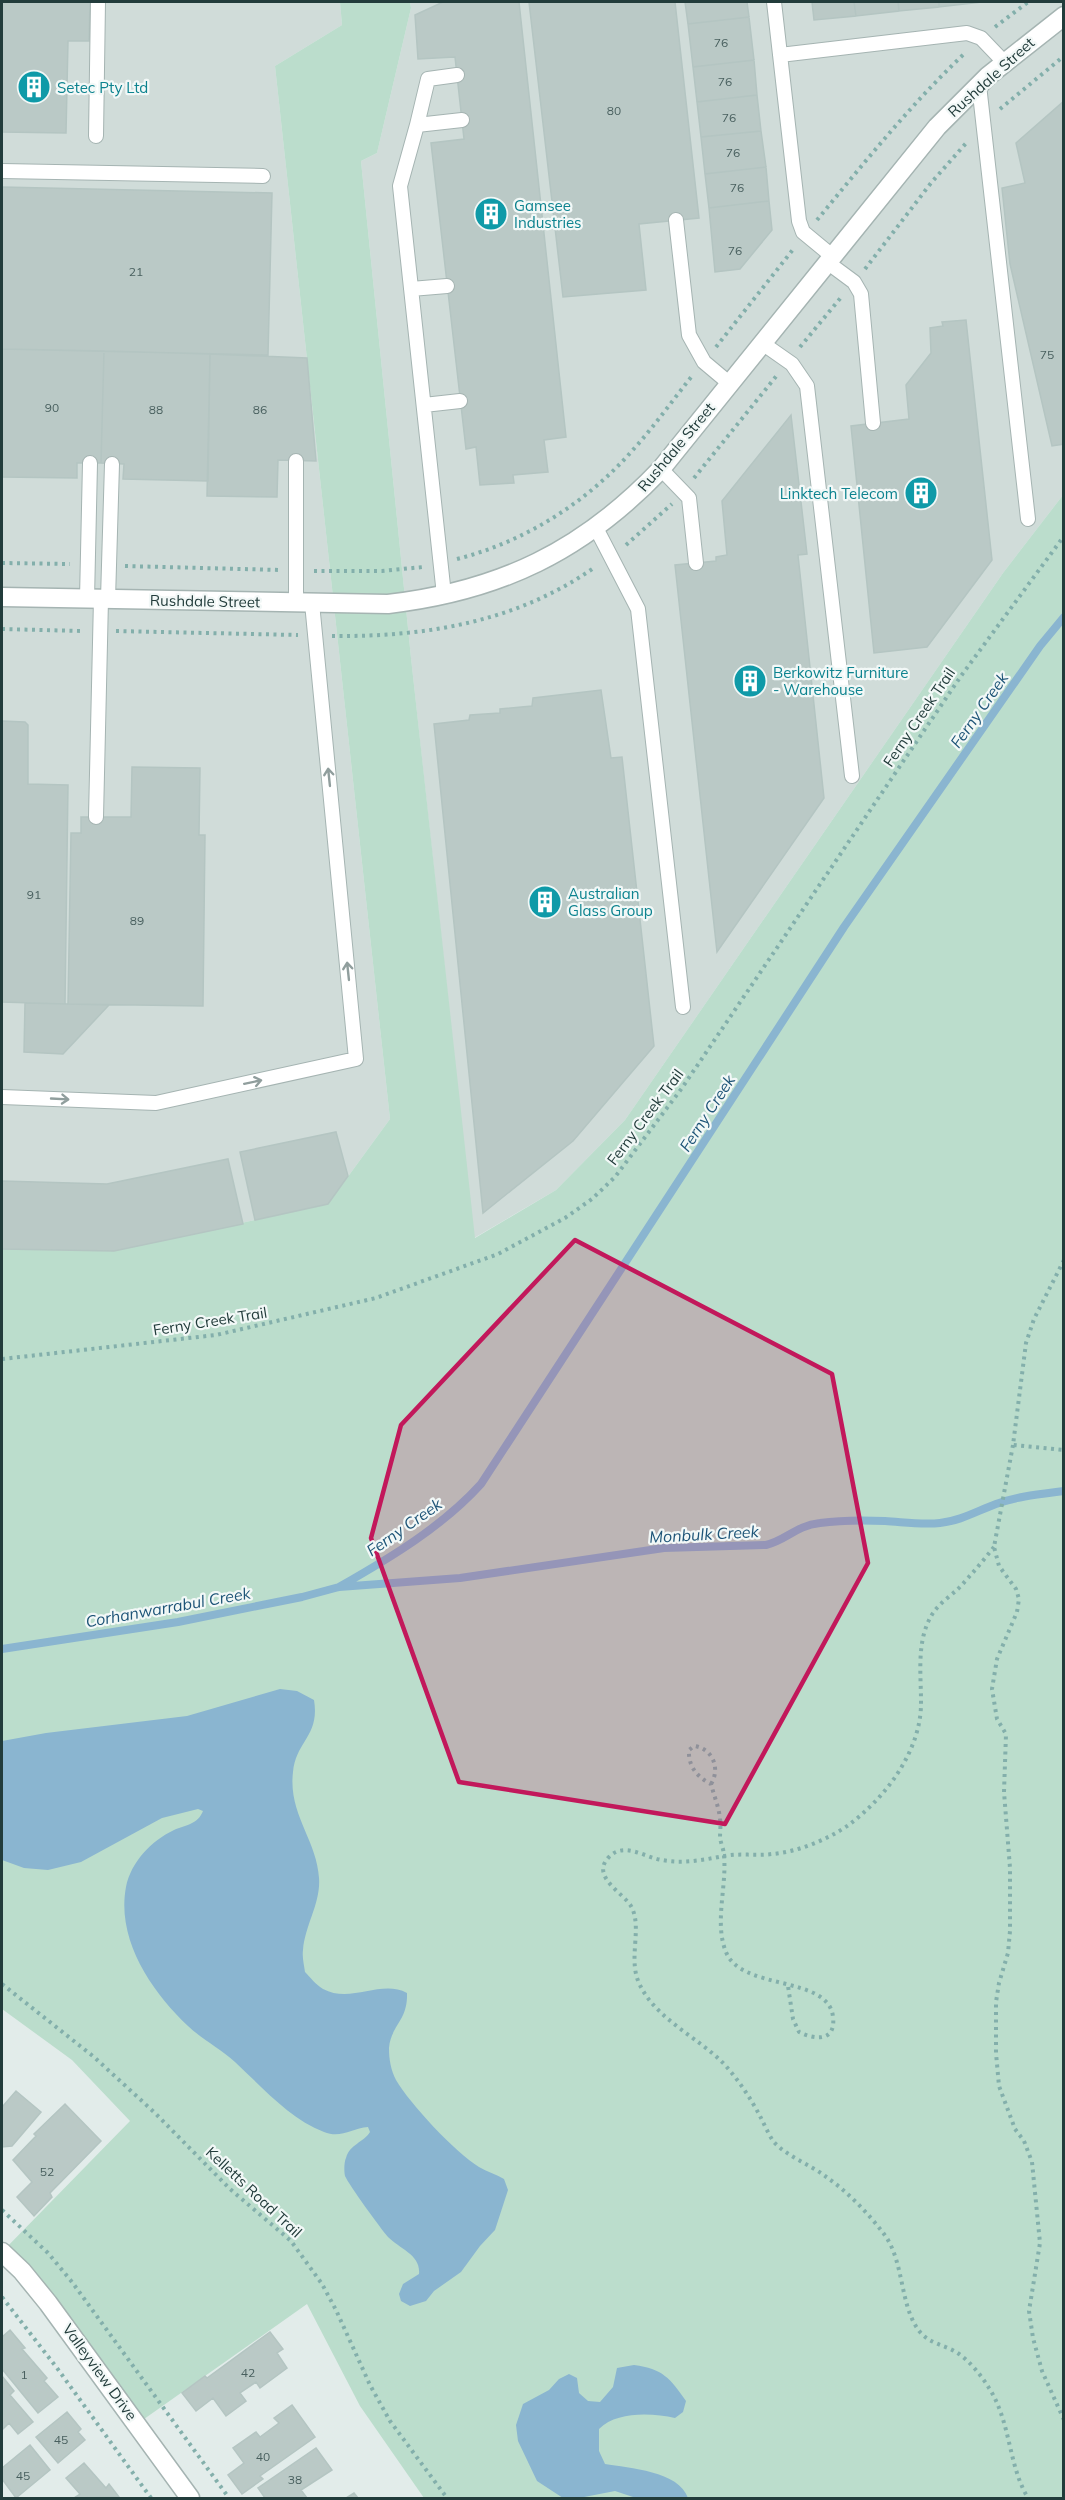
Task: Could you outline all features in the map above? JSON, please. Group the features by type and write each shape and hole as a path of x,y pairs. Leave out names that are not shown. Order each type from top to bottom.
{"street":[{"name":"Rushdale Street","path":"2,597 388,604 444,596 494,582 525,569 596,528 620,509 661,469 937,127 1004,62 1064,16"},
{"name":"Valleyview Drive","path":"2,2252 22,2271 48,2303 190,2499"}],"lane":[{"path":"96,136 98,2"},
{"path":"774,2 798,221 806,234 854,282 861,294 873,423"},
{"path":"780,55 967,33 981,38 1004,62"},
{"path":"444,596 400,186 428,79 457,75"},
{"path":"979,85 1028,519"},
{"path":"417,125 462,120"},
{"path":"2,171 263,176"},
{"path":"676,220 689,335 704,362 729,383"},
{"path":"411,289 447,286"},
{"path":"762,343 788,361 804,378 809,395 852,776"},
{"path":"424,405 460,401"},
{"path":"2,1097 156,1103 356,1059 315,635 296,570 296,461"},
{"path":"90,464 88,565 98,599 100,631 96,817"},
{"path":"98,599 109,565 112,464"},
{"path":"661,469 684,491 690,507 696,562"},
{"path":"596,528 638,609 683,1007"}],"path":[{"path":"109,565 382,571 418,568 480,551 537,528 580,498 631,452 806,234 929,88 981,38 1028,2"},
{"path":"2,629 381,637 420,633 472,623 504,614 559,590 646,528 684,491 854,282 931,183 983,124 1064,56"},
{"name":"Ferny Creek Trail","path":"2,1359 216,1335 376,1298 498,1254 565,1218 592,1199 615,1177 682,1088 954,686 1064,536"},
{"path":"2,563 88,565"},
{"path":"1028,2499 1020,2485 1008,2431 989,2389 972,2367 955,2352 936,2344 920,2333 912,2316 896,2254 886,2237 858,2204 829,2179 774,2142 758,2112 725,2065 652,2003 639,1983 634,1965 635,1915 628,1901 607,1881 605,1864 609,1857 621,1851 633,1851 659,1860 710,1860 724,1856 775,1854 827,1837 850,1824 887,1788 907,1759 917,1728 921,1704 918,1677 921,1646 933,1613 978,1568 994,1546 1013,1445 1026,1343 1034,1319 1064,1260"},
{"path":"1013,1445 1064,1450"},
{"path":"994,1546 999,1566 1016,1588 1019,1599 1017,1612 997,1659 992,1689 997,1719 1006,1734 1004,1792 1010,1868 1010,1931 1008,1953 996,2002 996,2053 999,2086 1015,2129 1024,2140 1032,2162 1040,2243 1029,2310 1033,2338 1042,2371 1064,2420"},
{"path":"711,1784 715,1770 713,1758 702,1747 694,1746 689,1750 692,1766 704,1780 711,1784 721,1821 720,1837 724,1856 722,1924 726,1954 736,1965 754,1975 816,1993 829,2002 833,2011 834,2024 830,2032 814,2039 799,2032 794,2019 788,1986"},
{"name":"Kelletts Road Trail","path":"2,1984 94,2057 155,2113 230,2189 291,2241 322,2284 370,2385 390,2421 447,2499"},
{"path":"2,2210 48,2253 72,2282 229,2499"},
{"path":"2,2297 57,2368 151,2499"}],"highlighted area":[{"path":"575,1240 832,1374 868,1563 725,1824 459,1782 371,1538 401,1425"}],"shaded area":[{"path":"2,2 340,2 342,25 275,66 390,1119 328,1204 114,1251 2,1249"},
{"path":"410,2 1063,2 1063,495 1003,573 625,1120 556,1190 474,1238 411,658 361,161 377,153 411,8"}],"green space":[{"path":"340,2 410,2 411,8 377,153 361,161 411,658 475,1238 556,1190 625,1120 1003,573 1063,495 1063,2498 424,2498 360,2406 307,2304 137,2424 2,2252 130,2121 72,2060 2,2009 2,1249 114,1251 328,1204 390,1119 275,66 342,25"}],"water":[{"path":"280,1689 297,1691 314,1700 314,1722 298,1753 293,1772 295,1801 313,1851 319,1878 318,1896 304,1941 305,1972 320,1987 334,1993 397,1989 407,1993 405,2010 390,2040 391,2065 396,2080 412,2102 446,2139 479,2167 504,2179 508,2190 495,2230 461,2272 434,2291 426,2301 410,2306 401,2301 399,2294 403,2284 419,2274 417,2262 388,2237 345,2176 345,2160 348,2153 370,2132 368,2127 341,2134 330,2134 288,2111 230,2057 194,2031 175,2012 150,1981 132,1945 126,1926 124,1907 126,1887 132,1869 150,1846 174,1830 195,1821 203,1811 198,1809 162,1818 81,1862 48,1870 24,1868 2,1860 2,1741 46,1733 187,1716"},
{"path":"634,2365 652,2369 665,2376 686,2401 683,2412 675,2418 635,2415 606,2423 599,2429 599,2451 605,2464 639,2469 664,2476 683,2489 688,2498 636,2498 615,2491 579,2498 563,2498 537,2481 518,2441 516,2425 523,2404 549,2390 559,2379 569,2374 577,2378 579,2393 588,2401 600,2402 613,2387 617,2368"}],"building":[{"name":"Setec Pty Ltd","path":"2,2 90,2 89,41 68,41 66,133 2,132"},
{"name":"Gamsee Industries","path":"443,2 519,2 566,437 544,440 548,472 513,475 514,483 480,485 476,447 466,449 431,143 464,139 455,57 418,59 415,15"},
{"name":"Gamsee Industries","path":"529,2 675,2 699,218 639,224 646,290 563,297"},
{"path":"685,2 747,2 749,17 688,24"},
{"path":"812,2 854,2 856,16 814,20"},
{"path":"854,2 898,2 899,11 856,16"},
{"path":"898,2 939,2 939,7 899,11"},
{"path":"939,2 982,2 939,7"},
{"path":"749,17 754,60 693,67 688,24"},
{"path":"754,60 757,95 697,102 693,67"},
{"path":"757,95 761,131 701,137 697,102"},
{"path":"1064,101 1064,444 1052,446 1010,264 1002,188 1025,183 1016,143"},
{"path":"761,131 766,167 705,174 701,137"},
{"path":"766,167 769,201 709,208 705,174"},
{"path":"2,187 272,193 268,355 2,349"},
{"path":"769,201 772,230 740,269 715,272 709,208"},
{"name":"Linktech Telecom","path":"966,320 992,560 927,647 874,653 851,426 909,419 906,385 931,353 930,328 943,326 942,322"},
{"path":"2,349 104,351 101,463 77,463 77,478 2,477"},
{"path":"104,351 210,354 208,481 123,479 124,464 101,463"},
{"path":"210,354 307,358 316,461 278,460 277,497 207,496"},
{"name":"Berkowitz Furniture - Warehouse","path":"791,415 807,554 798,555 824,798 717,952 675,565 716,561 716,557 727,555 722,501"},
{"name":"Australian Glass Group","path":"601,690 611,758 622,757 654,1046 573,1141 483,1213 434,724 469,720 470,715 500,713 500,709 532,706 533,698"},
{"path":"2,721 25,722 28,725 28,784 68,785 65,1004 2,1002"},
{"path":"132,767 200,768 199,835 205,835 203,1006 68,1004 71,833 81,833 81,817 131,817"},
{"path":"25,1003 109,1005 63,1054 24,1052"},
{"path":"336,1132 348,1176 328,1204 255,1220 240,1152"},
{"path":"228,1159 243,1224 114,1251 2,1249 2,1181 107,1184"},
{"path":"16,2091 41,2112 12,2146 2,2147 2,2105"},
{"path":"65,2104 101,2141 50,2193 52,2197 34,2216 17,2197 32,2182 13,2160 36,2136 34,2134"},
{"path":"10,2330 25,2348 22,2349 47,2378 44,2381 58,2397 38,2413 2,2369 2,2337"},
{"path":"270,2332 283,2349 277,2353 287,2368 260,2388 256,2382 240,2393 246,2401 226,2416 213,2398 196,2411 182,2393 205,2376 207,2378"},
{"path":"2,2376 14,2391 10,2395 33,2422 18,2434 9,2423 2,2430"},
{"path":"292,2405 315,2437 260,2476 263,2479 242,2494 228,2475 244,2463 233,2448 256,2432 260,2437 279,2423 274,2418"},
{"path":"67,2412 81,2429 78,2432 85,2440 58,2463 36,2437"},
{"path":"30,2445 50,2470 16,2498 2,2479 2,2468"},
{"path":"316,2448 332,2470 301,2490 307,2498 265,2498 258,2488"},
{"path":"84,2463 106,2488 109,2484 119,2497 74,2498 80,2494 66,2478"},
{"path":"354,2493 358,2498 346,2498"}],"waterway":[{"name":"Ferny Creek","path":"339,1587 396,1553 432,1528 466,1500 481,1484 844,927 1040,646 1064,617"},
{"name":"Monbulk Creek","path":"2,1649 178,1622 302,1597 339,1587 460,1578 664,1548 766,1545 804,1527 828,1522 869,1520 919,1524 947,1522 1013,1499 1064,1491"}],"place":[{"name":"Setec Pty Ltd","path":"34,87"},
{"name":"Gamsee Industries","path":"491,214"},
{"name":"Linktech Telecom","path":"921,493"},
{"name":"Berkowitz Furniture - Warehouse","path":"750,681"},
{"name":"Australian Glass Group","path":"545,902"}],"water label":[{"name":"Corhanwarrabul Creek","path":"168,1607"}]}
